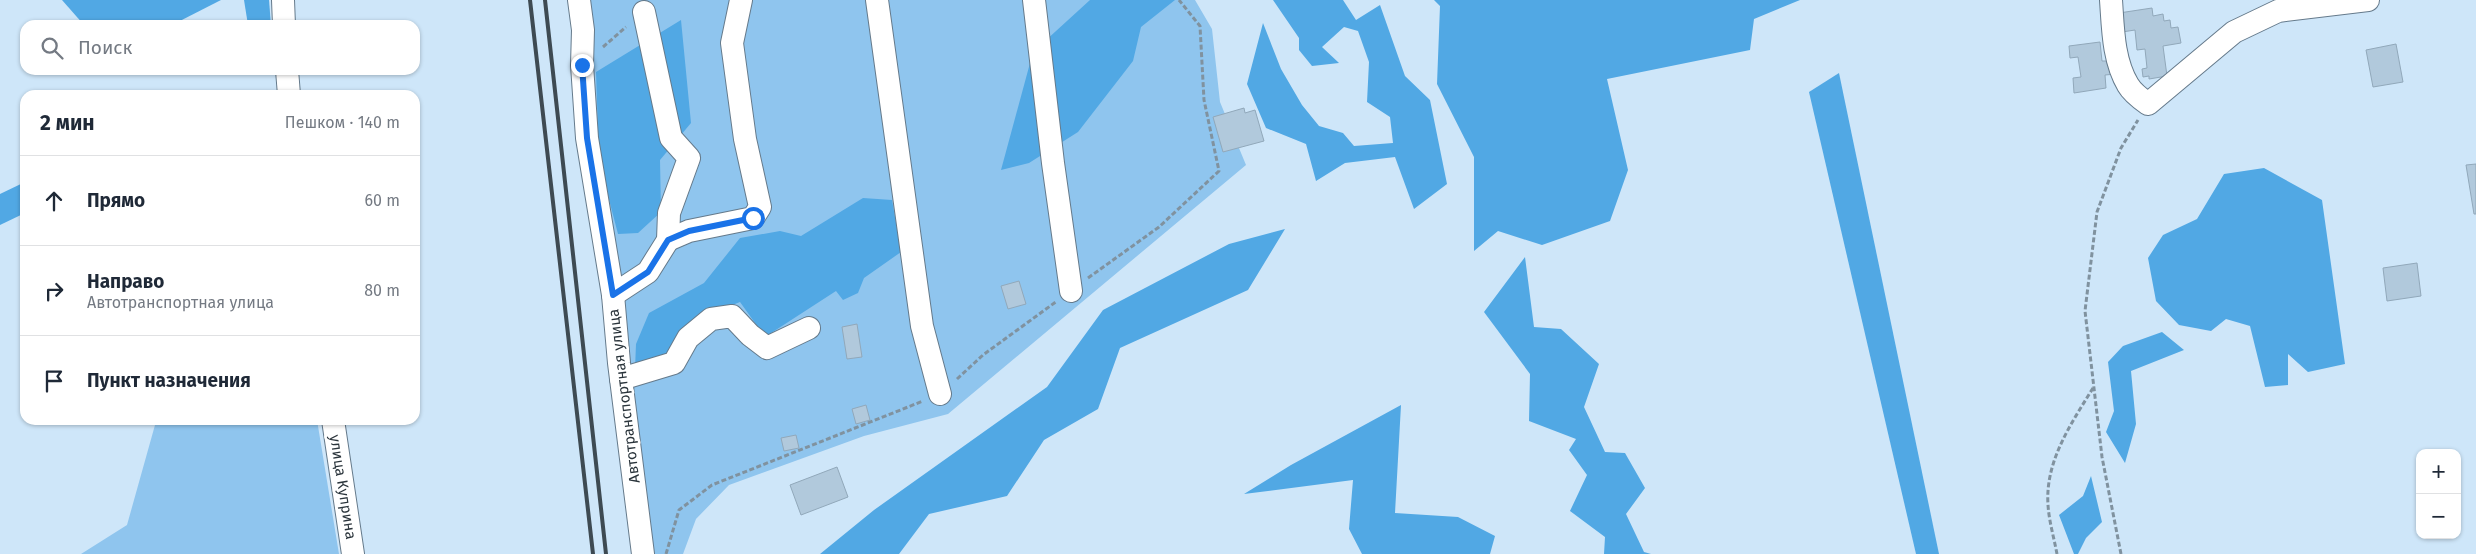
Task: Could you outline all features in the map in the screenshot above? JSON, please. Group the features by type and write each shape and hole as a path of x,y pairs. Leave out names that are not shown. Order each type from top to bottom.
{"street":[{"path":"282,0 284,20"},
{"name":"Автотранспортная улица","path":"579,0 583,30 582,65 587,138 613,295 621,379 643,554"},
{"path":"668,240 689,231 753,218 760,207 745,139 732,43 741,0"},
{"path":"877,0 922,326 940,394"},
{"path":"1034,0 1053,163 1071,291"},
{"path":"2111,0 2114,40 2119,62 2128,86 2148,104 2234,32 2278,11 2368,0"},
{"path":"613,295 648,272 668,240 669,213 689,158 671,138 644,12"},
{"path":"287,75 289,90"},
{"path":"621,379 674,363 688,338 711,319 732,316 750,335 767,348 809,328"},
{"name":"улица Куприна","path":"334,425 353,554"}],"path":[{"path":"666,554 679,510 712,485 940,394 983,355 1159,227 1219,171 1204,100 1200,26 1179,0"},
{"path":"582,65 644,12"},
{"path":"2121,554 2102,457 2085,311 2097,212 2121,148 2148,104"},
{"path":"2057,554 2048,504 2053,460 2070,426 2094,388"}],"shaded area":[{"path":"62,0 221,0 182,20 80,20"},
{"path":"244,0 269,0 271,20 247,20"},
{"path":"571,0 1195,0 1212,29 1220,102 1246,165 948,414 864,436 729,485 696,519 683,554 636,554"},
{"path":"1090,0 1175,0 1141,27 1133,61 1078,132 1029,163 1001,170 1033,52"},
{"path":"1273,0 1343,0 1356,20 1380,5 1405,76 1430,100 1447,184 1414,209 1395,157 1345,163 1316,181 1306,144 1266,128 1247,84 1263,23 1281,69 1302,105 1319,126 1343,133 1354,146 1393,143 1390,117 1367,102 1369,62 1358,31 1344,27 1322,47 1339,63 1312,66 1299,50 1299,38"},
{"path":"1434,0 1800,0 1754,19 1750,50 1607,79 1628,170 1610,221 1542,245 1498,231 1474,251 1474,157 1437,84 1440,6"},
{"path":"681,20 691,123 660,160 661,212 638,233 618,234 599,161 596,72"},
{"path":"1839,73 1939,554 1916,554 1809,92"},
{"path":"2264,168 2322,200 2345,364 2308,372 2288,354 2288,385 2265,387 2250,326 2226,319 2211,331 2179,325 2156,301 2148,258 2163,235 2197,219 2224,174"},
{"path":"20,184 20,215 0,225 0,194"},
{"path":"863,198 892,200 901,252 864,278 858,293 843,300 836,291 765,337 740,302 707,315 672,361 635,369 636,344 649,313 704,283 740,238 780,231 801,236"},
{"path":"1285,229 1248,290 1120,348 1098,409 1044,440 1007,496 929,514 899,554 820,554 874,510 1047,387 1103,310 1229,244"},
{"path":"1525,257 1534,327 1561,329 1599,364 1584,407 1605,452 1625,453 1645,488 1626,514 1644,552 1651,554 1604,554 1605,537 1570,511 1587,475 1569,450 1576,439 1529,421 1530,374 1484,312"},
{"path":"2162,332 2184,350 2131,371 2136,424 2125,463 2106,432 2114,411 2108,362 2123,346"},
{"path":"1401,405 1395,513 1458,517 1495,536 1490,554 1362,554 1349,529 1353,480 1244,494 1291,465"},
{"path":"155,425 318,425 339,554 81,554 127,525"},
{"path":"2091,476 2102,522 2086,538 2078,554 2074,554 2059,515 2083,496"}],"building":[{"path":"2152,8 2153,16 2163,14 2164,21 2170,20 2171,28 2178,27 2181,43 2163,46 2167,76 2149,79 2149,76 2143,77 2142,69 2147,68 2145,49 2137,50 2135,30 2122,32 2119,13"},
{"path":"2100,42 2102,61 2107,61 2116,74 2105,75 2106,88 2074,93 2073,78 2081,77 2078,57 2070,58 2069,46"},
{"path":"2396,44 2403,82 2373,87 2366,50"},
{"path":"1244,108 1245,113 1255,110 1264,141 1223,152 1213,117"},
{"path":"2476,164 2476,214 2474,214 2466,165"},
{"path":"2417,263 2421,296 2387,301 2383,268"},
{"path":"1019,281 1026,304 1008,309 1001,286"},
{"path":"857,324 862,357 847,359 842,327"},
{"path":"866,405 870,420 856,424 852,409"},
{"path":"796,435 799,448 784,451 781,438"},
{"path":"837,467 848,497 801,515 790,485"}],"railway":[{"path":"530,0 593,554"},
{"path":"545,0 606,554"}],"route":[{"path":"582,65 587,138 613,295 648,272 668,240 689,231 726,221 753,218"}]}
